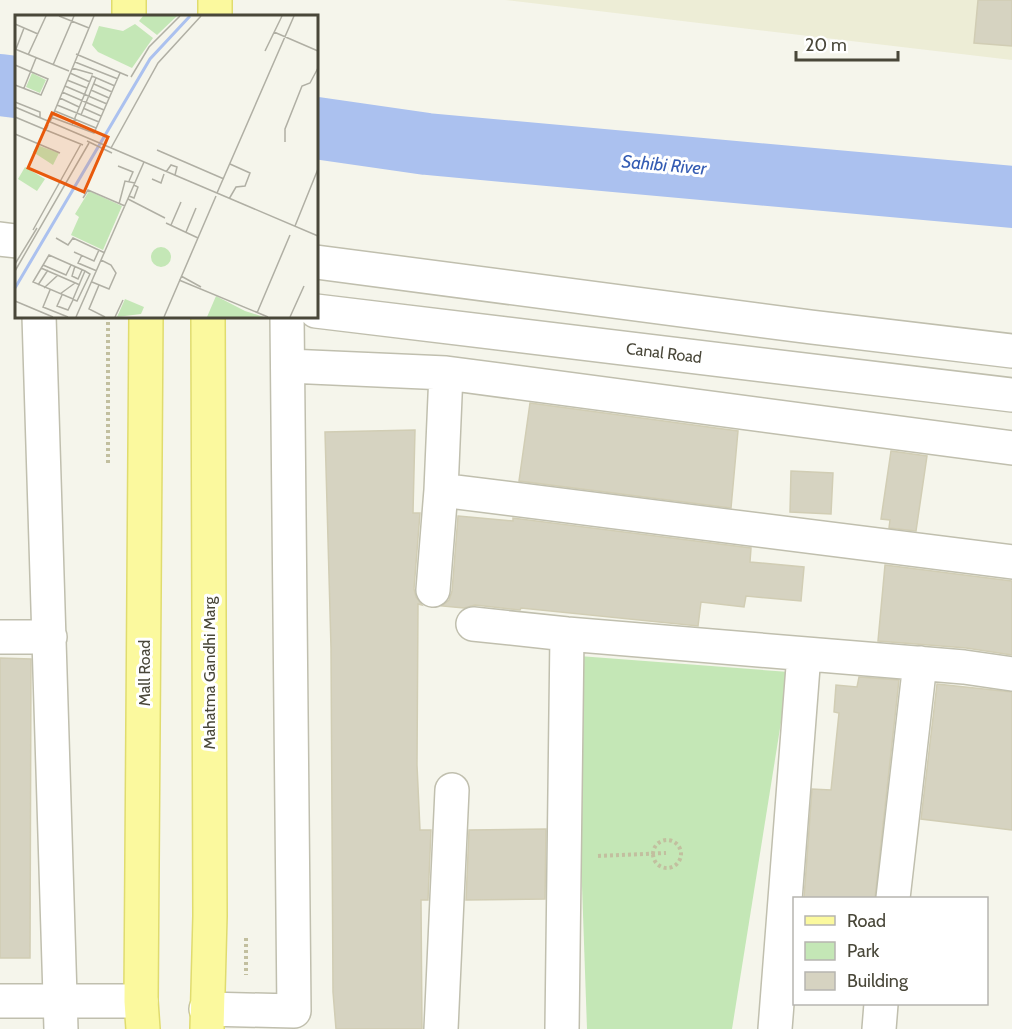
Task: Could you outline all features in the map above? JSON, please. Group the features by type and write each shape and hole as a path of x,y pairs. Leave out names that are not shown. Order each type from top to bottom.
{"main road":[{"name":"Mall Road","path":"142,1015 146,318"},
{"name":"Mahatma Gandhi Marg","path":"206,1019 210,916 208,318"}],"street":[{"path":"0,239 15,241"},
{"path":"318,261 1012,351"},
{"name":"Canal Road","path":"318,311 1012,395"},
{"path":"39,318 61,1015"},
{"path":"206,1019 294,1020 287,318"},
{"path":"288,366 446,374 1012,448"},
{"path":"433,590 441,490 446,374"},
{"path":"441,490 1012,562"},
{"path":"473,624 964,667 1012,674"},
{"path":"562,1029 567,634"},
{"path":"0,638 50,637"},
{"path":"775,1029 804,654"},
{"path":"893,897 920,663"},
{"path":"441,1029 452,790"},
{"path":"0,1001 61,1015 142,1015"},
{"path":"879,1029 881,1005"}],"path":[{"path":"668,840 677,843 682,856 678,864 664,869 656,864 653,853 656,845 668,840"},
{"path":"564,857 666,853"}],"shaded area":[{"path":"505,0 1012,0 1012,60"}],"green space":[{"path":"579,656 789,672 732,1029 587,1029 581,857"}],"building":[{"path":"978,0 1012,0 1012,46 974,43"},
{"path":"530,403 738,431 731,508 519,481"},
{"path":"415,430 413,513 420,513 414,589 422,605 418,604 417,765 420,830 431,830 428,900 421,900 422,1029 336,1029 333,992 331,648 325,432"},
{"path":"891,451 927,456 916,531 889,528 890,520 881,519"},
{"path":"791,471 833,473 831,514 790,512"},
{"path":"458,516 513,521 513,518 751,548 750,562 804,567 801,601 746,596 744,607 701,602 698,626 521,608 520,610 475,605 464,608 442,606 449,600 452,591"},
{"path":"885,565 1012,581 1012,655 966,648 878,641"},
{"path":"0,658 31,659 30,958 0,958"},
{"path":"859,677 899,680 875,897 804,897 812,789 831,790 839,713 834,712 836,685 857,687"},
{"path":"937,684 1012,692 1012,830 921,819"},
{"path":"546,829 545,899 466,900 469,830"}],"waterway":[{"name":"Sahibi River","path":"0,85 15,87"},
{"name":"Sahibi River","path":"318,128 427,144 1012,197"}]}
